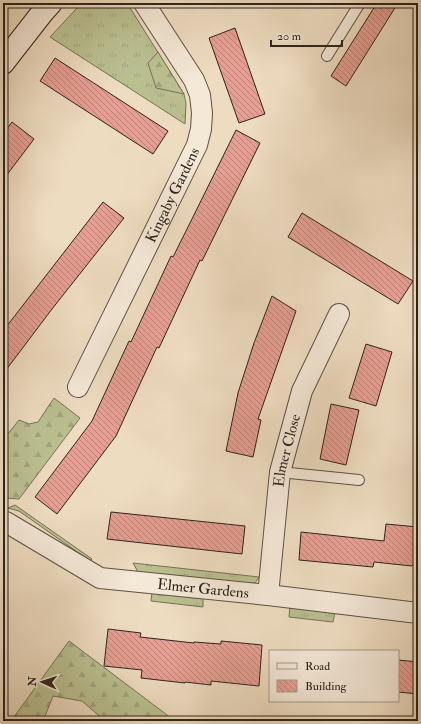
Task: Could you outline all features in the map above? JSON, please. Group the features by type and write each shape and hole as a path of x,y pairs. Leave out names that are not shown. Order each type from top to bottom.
{"street":[{"path":"3,63 51,3"},
{"name":"Kingaby Gardens","path":"78,387 196,145 201,129 202,113 200,95 194,80 144,3"},
{"name":"Elmer Close","path":"268,595 280,472 302,391 339,314"},
{"name":"Elmer Gardens","path":"3,522 6,522 100,578 268,595 418,613"}],"lane":[{"path":"327,56 360,3"},
{"path":"280,472 359,480"}],"green space":[{"path":"84,3 127,3 184,94 186,103 185,124 50,37 77,8"},
{"path":"158,52 184,94 156,88 148,63"},
{"path":"54,398 80,418 19,499 6,498 3,500 3,440 19,420 29,424 38,422"},
{"path":"15,505 92,559 90,561 19,511 8,508"},
{"path":"133,563 259,577 255,583 245,584 138,572"},
{"path":"152,592 203,598 203,607 151,601"},
{"path":"290,606 335,612 333,622 289,617"},
{"path":"69,641 175,721 105,721 82,701 53,696 43,721 11,721"}],"building":[{"path":"377,3 398,3 346,86 331,76"},
{"path":"235,28 265,114 239,123 209,38"},
{"path":"55,58 168,131 153,154 40,81"},
{"path":"12,122 34,139 3,180 3,134"},
{"path":"236,130 260,143 202,261 200,260 159,348 157,347 116,436 57,514 35,497 92,421 171,256 173,257"},
{"path":"103,202 124,218 3,374 3,331"},
{"path":"302,213 413,281 398,304 288,237"},
{"path":"272,296 296,311 258,419 261,420 253,457 226,451 238,393 254,343"},
{"path":"366,344 392,352 376,406 349,398"},
{"path":"331,404 359,410 346,465 320,459"},
{"path":"111,512 245,526 242,554 107,539"},
{"path":"386,524 418,527 418,565 412,566 374,562 373,567 299,560 301,532 384,541"},
{"path":"108,629 141,633 140,637 194,643 221,644 221,641 262,645 259,686 211,681 211,685 141,678 142,670 104,666"},
{"path":"399,660 418,662 418,694 399,692"}]}
